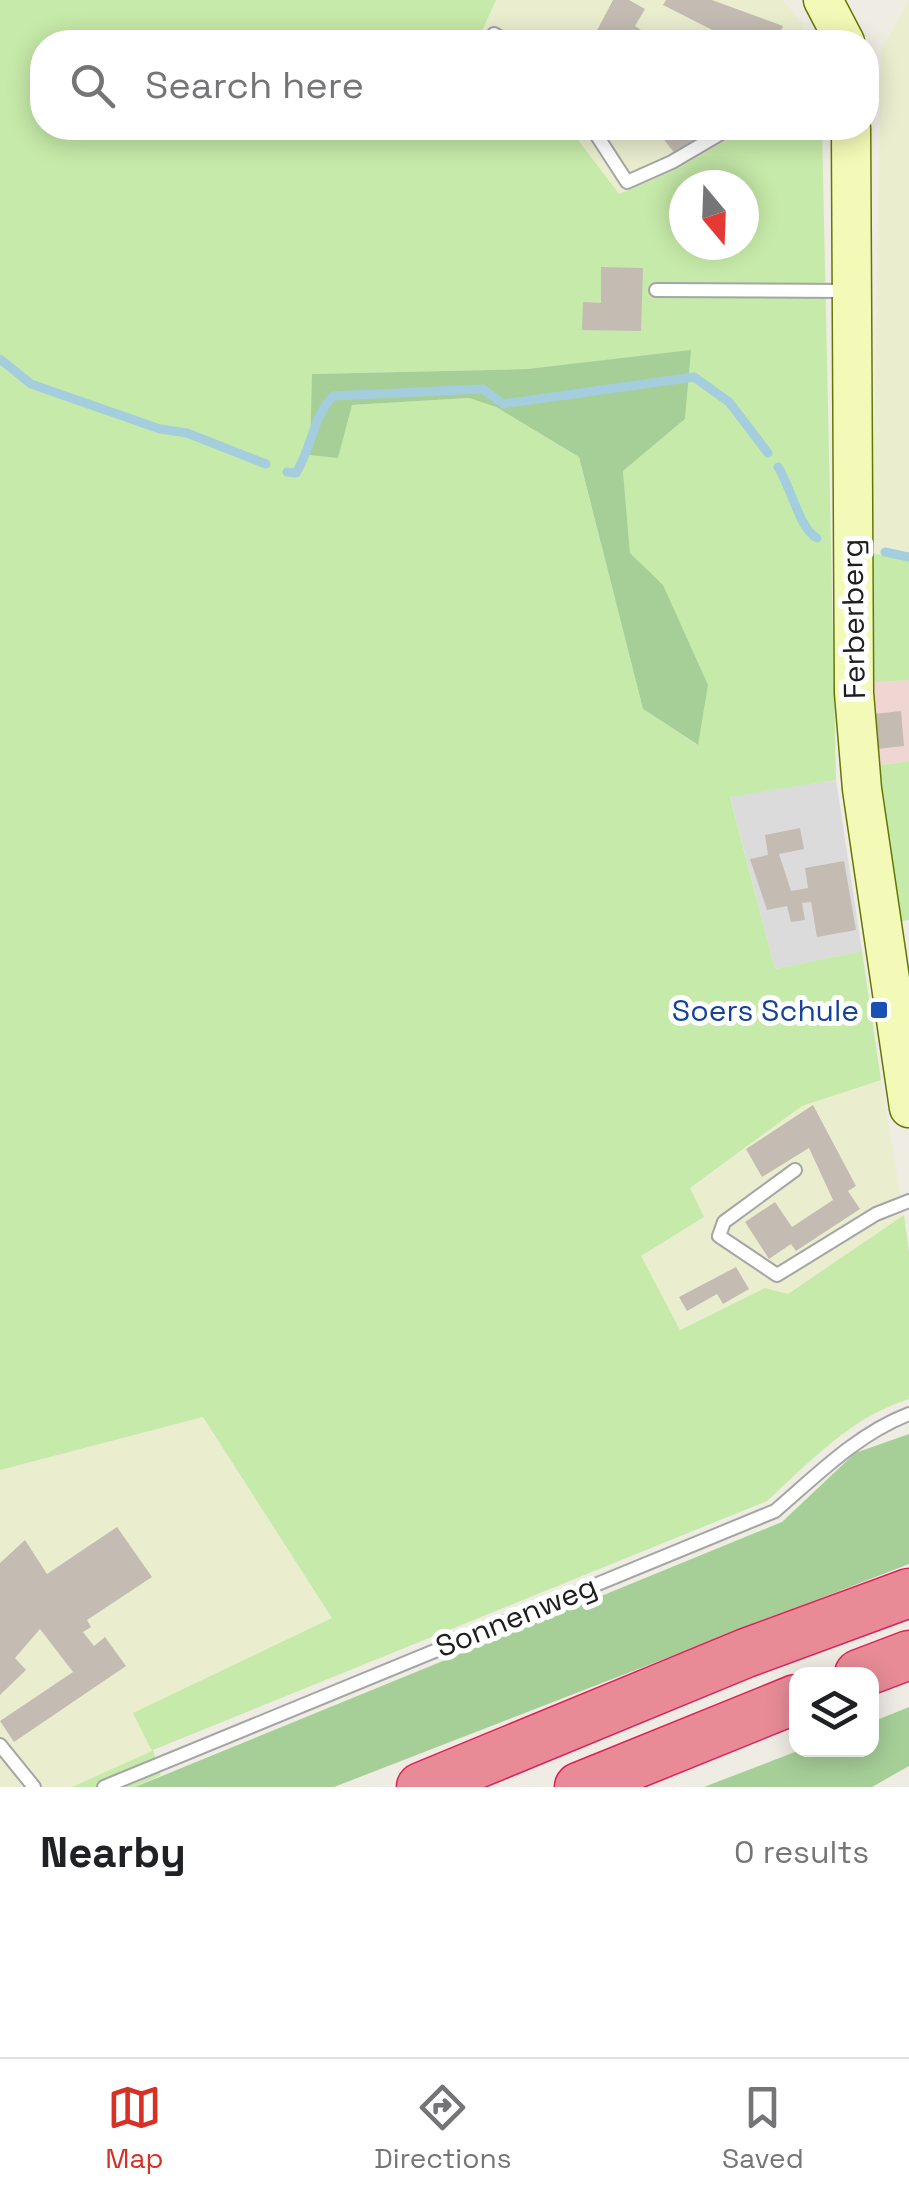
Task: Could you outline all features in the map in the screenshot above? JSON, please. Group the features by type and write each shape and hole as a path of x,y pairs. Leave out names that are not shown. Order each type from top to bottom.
{"highway":[{"path":"421,1787 728,1660 909,1592"},
{"path":"877,1667 909,1655"},
{"path":"578,1787 789,1703"}],"street":[{"name":"Ferberberg","path":"851,140 854,693 862,790 909,1108"}],"lane":[{"path":"600,140 627,182 710,140"},
{"path":"656,290 851,291"},
{"path":"794,1170 724,1222 719,1236 778,1275 876,1214 909,1200"},
{"name":"Sonnenweg","path":"104,1787 775,1511 850,1447 885,1423 909,1414"},
{"path":"0,1745 34,1787"}],"shaded area":[{"path":"909,680 909,761 868,767 863,683"},
{"path":"836,780 862,951 775,969 730,796"}],"green space":[{"path":"0,0 496,0 482,30 30,30 30,140 578,140 619,194 669,172 669,260 759,260 759,170 674,170 727,140 822,140 836,780 730,797 775,969 862,951 881,1080 802,1106 690,1188 704,1217 641,1256 680,1330 765,1288 788,1294 904,1215 909,1252 909,1399 850,1429 767,1501 153,1750 161,1775 135,1787 72,1787 152,1751 133,1713 332,1618 203,1417 0,1470","holes":["690,351 685,419 623,471 630,553 663,586 697,745 643,709 579,457 496,407 469,398 352,405 313,374 527,369"]},
{"path":"496,0 783,0 804,30 482,30"},
{"path":"909,0 909,560 872,553 881,49"},
{"path":"578,140 727,140 669,172 619,194"},
{"path":"691,350 685,419 623,471 630,553 663,585 708,685 698,745 643,709 579,457 496,407 469,398 352,405 338,458 310,455 312,374 527,369"},
{"path":"872,553 909,560 909,680 863,683"},
{"path":"909,761 909,920 889,924 868,767"},
{"path":"881,1080 904,1215 788,1294 765,1288 679,1330 641,1256 704,1217 689,1189 802,1106"},
{"path":"203,1417 333,1618 134,1713 153,1751 72,1787 0,1787 0,1470"},
{"path":"909,1434 909,1564 334,1787 135,1787 782,1522 855,1453"},
{"path":"909,1707 909,1766 872,1787 704,1787 789,1754 879,1757 879,1719"}],"building":[{"path":"613,0 629,0 645,9 635,26 641,30 597,30"},
{"path":"666,0 712,0 783,26 782,30 712,30 663,5"},
{"path":"664,140 697,140 676,155"},
{"path":"601,267 643,268 641,331 582,330 583,302 601,303"},
{"path":"901,711 904,746 877,749 874,714"},
{"path":"800,828 804,849 779,854 791,891 808,888 805,868 844,861 856,930 817,937 811,902 802,903 805,920 791,922 787,906 767,910 750,859 768,855 765,835"},
{"path":"813,1105 856,1186 848,1191 860,1209 796,1251 791,1244 769,1259 745,1222 775,1202 792,1227 833,1200 809,1148 762,1177 746,1149"},
{"path":"736,1267 749,1289 723,1304 717,1294 687,1311 679,1297"},
{"path":"117,1527 152,1577 87,1620 91,1627 83,1632 94,1646 105,1637 126,1666 14,1742 0,1721 73,1672 40,1629 15,1658 26,1670 0,1695 0,1563 25,1540 47,1574"}],"waterway":[{"path":"0,359 31,384 160,429 187,433 266,464"},
{"path":"287,472 296,473 321,414 333,396 483,389 503,404 694,377 729,402 768,453"},
{"path":"778,467 806,526 817,538"},
{"path":"885,552 909,557"}],"place":[{"name":"Soers Schule","path":"879,1010"}]}
